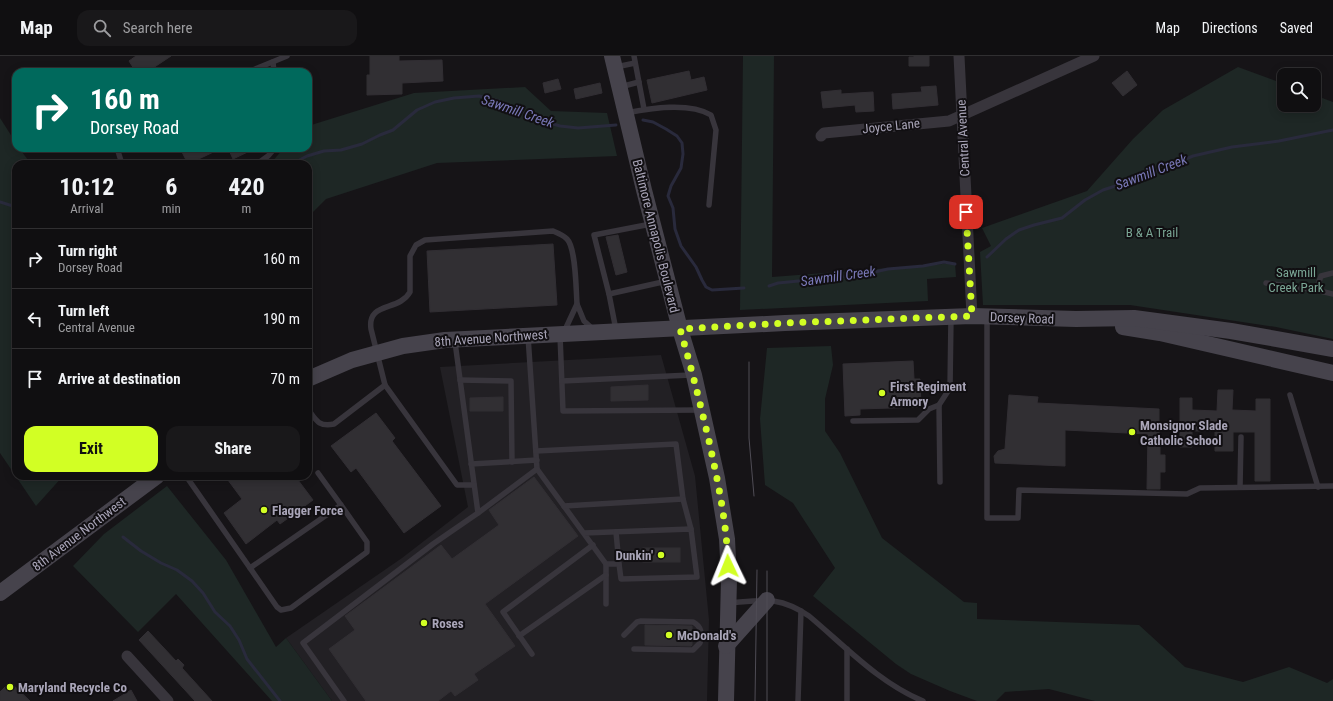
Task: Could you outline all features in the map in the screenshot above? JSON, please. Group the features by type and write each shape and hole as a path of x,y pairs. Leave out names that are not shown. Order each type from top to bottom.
{"main road":[{"name":"Baltimore Annapolis Boulevard","path":"613,62 680,329 694,375 717,478 727,539 729,579 726,646 726,701"},
{"name":"Dorsey Road","path":"680,329 785,323 979,316 1076,319 1134,318 1230,331 1333,349"},
{"name":"Dorsey Road","path":"1076,319 1160,333 1333,373"},
{"name":"8th Avenue Northwest","path":"312,377 352,360 404,346 455,340 680,329"},
{"name":"8th Avenue Northwest","path":"0,593 152,480"},
{"path":"726,646 768,600"}],"street":[{"name":"Central Avenue","path":"959,56 962,115 979,316"},
{"name":"Joyce Lane","path":"821,136 824,133 948,120 1088,60 1094,56"},
{"path":"127,656 168,701"}],"lane":[{"path":"258,68 287,56"},
{"path":"634,56 644,109"},
{"path":"273,62 274,68"},
{"path":"613,62 635,63"},
{"path":"619,87 639,82"},
{"path":"626,113 644,109 691,108 703,110 711,116 716,130 710,204"},
{"path":"262,160 272,152"},
{"path":"616,332 609,294 594,235 653,224"},
{"path":"474,486 458,485 385,385 377,353 370,323 372,315 382,308 400,303 407,298 410,292 410,256 416,245 425,240 553,231 562,234 568,239 572,248 577,304 584,321 597,332"},
{"path":"1316,290 1321,276 1333,273"},
{"path":"609,294 668,281"},
{"path":"1266,283 1333,294"},
{"path":"577,304 571,318 561,334 563,411 702,410"},
{"path":"979,316 987,518 1018,518 1019,490 1187,494 1200,488 1333,486"},
{"path":"940,482 939,405 950,388 951,317"},
{"path":"528,336 537,469 606,564 606,604"},
{"path":"455,340 478,513"},
{"path":"562,381 694,375"},
{"path":"460,380 511,381 512,462"},
{"path":"312,414 318,422 326,425 334,424 385,385"},
{"path":"1290,395 1318,487"},
{"path":"853,420 918,420 929,409 939,405"},
{"path":"1240,487 1241,437"},
{"path":"536,451 676,444 683,499 692,529 697,577 620,579 616,532"},
{"path":"471,464 537,460"},
{"path":"344,701 302,643 433,544 537,469"},
{"path":"189,480 277,607 281,610 292,608 367,552 367,542 318,473"},
{"path":"564,506 683,499"},
{"path":"250,568 341,505"},
{"path":"584,533 692,529"},
{"path":"532,654 503,612 593,545"},
{"path":"606,564 619,564"},
{"path":"519,636 606,575"},
{"path":"728,603 768,600 784,603 801,611 888,682 923,701"},
{"path":"798,701 801,611"},
{"path":"624,635 637,622 641,621 693,622 698,625 701,631 700,643 693,650 634,649"},
{"path":"847,649 847,701"}],"shaded area":[{"path":"661,355 695,476 709,620 707,701 332,701 286,638 402,558 468,507 440,367"}],"green space":[{"path":"743,56 774,56 772,277 955,263 956,277 927,279 928,301 740,310"},
{"path":"1238,67 1277,81 1277,112 1321,112 1321,98 1333,102 1333,339 1276,327 1130,305 983,305 980,252 991,246 982,228 1087,191 1133,139 1163,110"},
{"path":"525,87 551,111 607,113 617,156 437,163 326,199 312,213 312,160 274,160 280,152 312,152 312,125 414,93"},
{"path":"0,118 12,137 12,152 22,152 28,160 12,160 12,471 0,453"},
{"path":"831,346 833,365 825,399 825,431 840,453 882,538 964,602 977,603 977,619 1139,625 1185,667 1243,682 1289,667 1327,683 1333,679 1333,701 1095,701 1049,689 1005,692 996,701 977,701 911,674 896,664 813,596 835,568 793,503 765,485 760,419 767,348"},
{"path":"18,480 59,480 36,506"},
{"path":"167,486 226,560 276,647 286,638 332,701 272,701 176,594 138,632 73,566 104,534"}],"building":[{"path":"136,56 171,56 153,68 133,68 129,61"},
{"path":"370,56 399,56 399,61 442,60 443,81 402,83 402,94 367,95 367,75 370,75"},
{"path":"929,56 929,66 909,66 909,57"},
{"path":"689,71 691,80 704,77 707,90 652,103 647,80"},
{"path":"1127,71 1137,85 1123,96 1112,83"},
{"path":"558,79 561,89 545,93 543,83"},
{"path":"600,83 602,93 576,99 574,89"},
{"path":"936,86 938,105 893,109 892,94 922,92 921,87"},
{"path":"841,90 841,94 873,92 874,111 856,112 855,105 823,108 821,92"},
{"path":"182,152 214,152 196,160 186,160"},
{"path":"230,152 248,152 233,159"},
{"path":"618,235 627,272 616,275 606,237"},
{"path":"553,244 557,305 430,312 427,251"},
{"name":"First Regiment Armory","path":"913,361 914,379 920,379 921,407 860,409 860,415 845,416 843,364"},
{"path":"648,385 648,400 611,401 611,387"},
{"path":"1218,390 1233,390 1232,410 1256,411 1256,399 1270,399 1270,481 1255,481 1255,432 1233,432 1233,451 1215,451 1215,431 1192,431 1192,447 1180,447 1180,398 1192,398 1192,410 1217,411"},
{"name":"Monsignor Slade Catholic School","path":"1009,395 1038,397 1037,403 1159,409 1160,455 1165,455 1165,472 1160,472 1160,489 1147,489 1148,434 1065,430 1065,466 995,463 994,456 998,451 1005,449"},
{"path":"503,397 503,411 470,411 470,398"},
{"path":"376,413 395,438 392,441 441,506 404,533 356,468 351,472 331,446"},
{"name":"Roses","path":"534,477 578,536 485,604 515,646 474,674 478,680 455,696 451,691 438,701 366,701 329,649 355,630 345,616 441,545 452,559 499,525 489,510"},
{"name":"Flagger Force","path":"228,480 298,480 313,500 280,524 277,520 246,544 224,513 242,499"},
{"name":"Dunkin'","path":"643,548 680,548 680,562 643,562"},
{"name":"McDonald's","path":"645,625 692,626 692,645 645,645"},
{"path":"148,631 176,661 178,659 184,665 182,668 212,701 195,701 139,640"},
{"name":"Maryland Recycle Co","path":"10,682 30,701 0,701 0,692"},
{"path":"131,690 137,701 113,701"}],"waterway":[{"name":"Sawmill Creek","path":"300,160 324,151 341,150 362,144 393,130 417,110 435,102 454,98 479,96 499,101 543,121 560,126 578,128 616,125"},
{"name":"Sawmill Creek","path":"643,120 653,122 666,129 677,136 682,143 683,154 681,168 671,186 668,196 673,208 675,229 681,246 696,267 706,287 712,290 744,288"},
{"name":"Sawmill Creek","path":"987,257 1006,239 1019,230 1062,218 1085,200 1103,190 1137,179 1193,156 1232,147 1279,141 1333,130"},
{"name":"Sawmill Creek","path":"0,202 12,206"},
{"name":"Sawmill Creek","path":"769,286 778,283 861,275 888,269 923,266 944,262 955,264"},
{"path":"123,537 141,551 161,563 177,570 192,581 203,593 215,612 230,626 239,640 247,659 280,701"}],"tram line":[{"path":"749,362 749,438 754,496"},
{"path":"755,701 757,570"},
{"path":"767,571 767,701"}],"place":[{"name":"First Regiment Armory","path":"882,393"},
{"name":"Monsignor Slade Catholic School","path":"1132,432"},
{"name":"Flagger Force","path":"264,510"},
{"name":"Dunkin'","path":"661,555"},
{"name":"Roses","path":"424,623"},
{"name":"McDonald's","path":"669,635"},
{"name":"Maryland Recycle Co","path":"10,687"}],"route":[{"path":"728,566 727,539 717,478 694,375 680,329 785,323 972,316 966,212"}],"park label":[{"name":"B & A Trail","path":"1152,232"},
{"name":"Sawmill Creek Park","path":"1296,280"}]}
